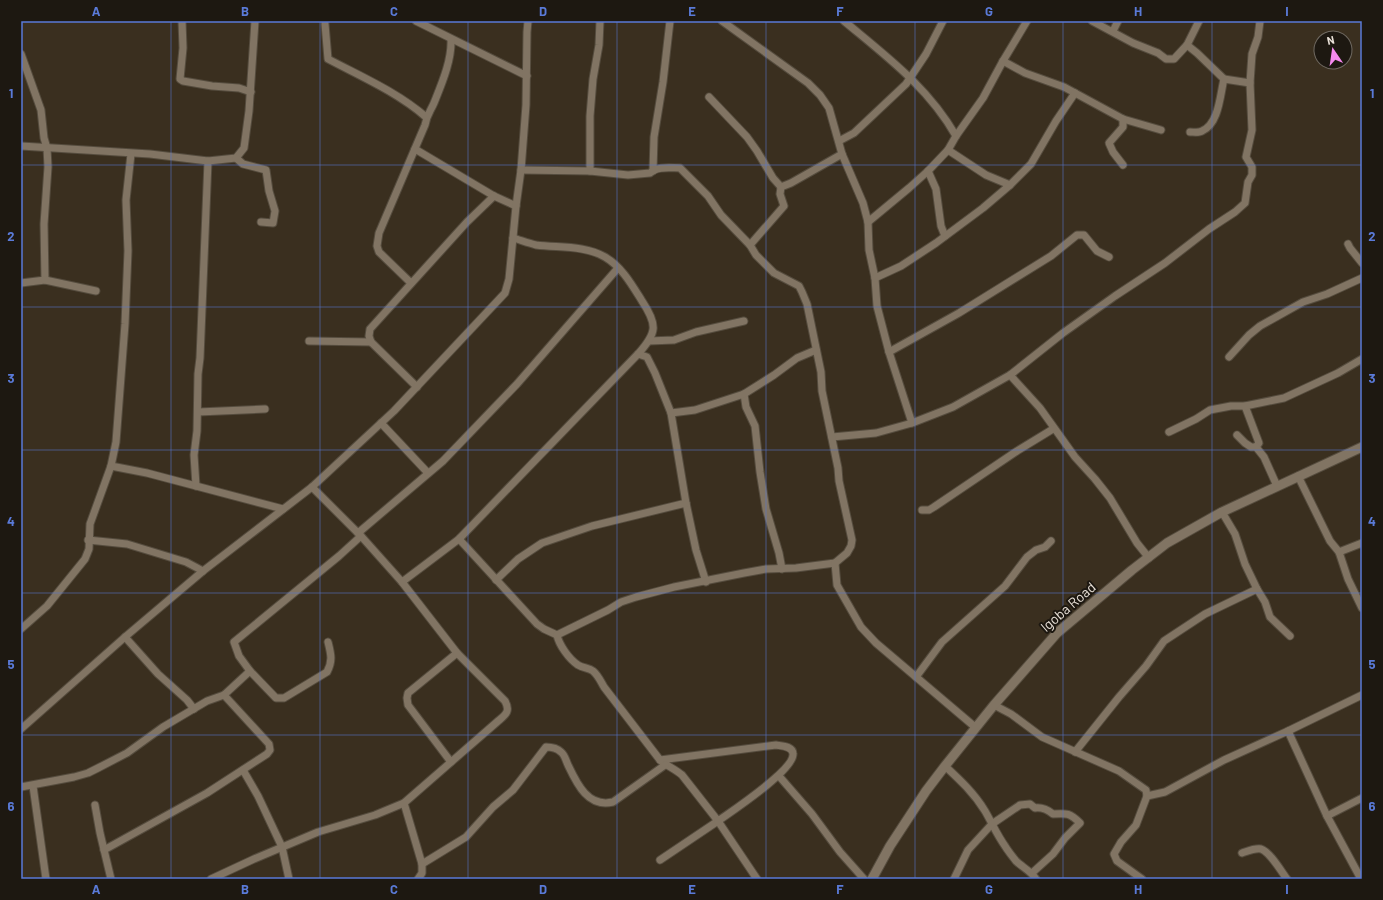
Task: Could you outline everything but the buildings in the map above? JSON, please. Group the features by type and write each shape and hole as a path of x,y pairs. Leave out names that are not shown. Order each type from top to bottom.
{"street":[{"path":"182,21 183,48 180,79 183,81 212,86 239,88 251,92"},
{"path":"21,146 150,154 208,161 236,158 244,148 251,92 255,21"},
{"path":"416,21 527,76"},
{"path":"21,729 125,637 203,571 312,487 381,423 417,387 505,293 509,279 521,170 527,76 528,21"},
{"path":"590,171 590,116 593,79 599,45 600,21"},
{"path":"653,171 654,137 663,82 670,21"},
{"path":"722,21 794,72 820,95 829,108 842,154 864,203 868,222 869,250 875,278 877,306 889,352 912,423"},
{"path":"844,21 893,61 910,77 944,116 956,136"},
{"path":"839,141 854,134 906,84 926,54 942,21"},
{"path":"868,222 928,171 948,150 983,98 1027,21"},
{"path":"1092,21 1133,43 1158,53 1166,59 1174,59 1186,45 1199,21"},
{"path":"1113,31 1118,21"},
{"path":"832,437 876,433 912,423 953,407 1010,375 1064,333 1115,296 1165,263 1245,203 1248,182 1252,175 1252,167 1246,157 1252,130 1250,83 1252,54 1258,37 1260,21"},
{"path":"325,24 328,59 353,73 382,86 414,106 426,116"},
{"path":"412,283 379,252 377,246 379,233 426,125 426,116 434,104 452,49 451,39"},
{"path":"1186,45 1224,79 1250,83"},
{"path":"21,54 40,110 47,148 48,167 44,224 45,280"},
{"path":"1003,61 1025,73 1054,83 1076,93 1122,119 1161,130"},
{"path":"1190,132 1201,132 1210,127 1216,115 1224,79"},
{"path":"875,278 901,266 936,243 983,208 1010,185 1031,164 1056,121 1076,93"},
{"path":"708,96 747,137 773,178 781,187 780,194 784,206 750,245"},
{"path":"1122,119 1123,128 1109,143 1113,152 1123,165"},
{"path":"415,149 494,196 516,206"},
{"path":"948,150 986,175 1010,185"},
{"path":"21,629 47,606 85,559 89,549 88,540 90,524 111,466 116,442 125,324 128,251 126,200 131,154"},
{"path":"781,187 791,183 842,154"},
{"path":"236,158 243,164 266,170 269,191 275,211 273,223 261,222"},
{"path":"653,158 664,167"},
{"path":"196,486 194,455 198,412 208,161"},
{"path":"521,170 590,171 636,175 650,173 664,167 680,168 708,196 720,215 750,245 756,255 774,273 799,286 808,304 821,372 822,391 852,540 851,546 847,553 835,563 752,572 674,587 621,602 557,635"},
{"path":"928,171 936,189 941,226 945,236"},
{"path":"417,387 371,342 369,336 370,329 467,222 494,196"},
{"path":"889,352 1045,260 1078,235 1084,235 1097,251 1109,257"},
{"path":"402,582 459,539 638,354 649,341 653,333 653,327 648,310 627,278 618,268 604,257 587,251 536,245 513,238"},
{"path":"1348,244 1362,263"},
{"path":"328,642 332,658 331,665 327,672 284,698 276,698 250,671 239,656 234,642 321,571 443,460 517,384 618,268"},
{"path":"1229,357 1249,335 1260,326 1303,302 1326,294 1362,278"},
{"path":"21,283 45,280 96,291"},
{"path":"649,341 674,340 696,332 744,321"},
{"path":"309,341 371,342"},
{"path":"671,413 695,410 744,394 797,358 816,350"},
{"path":"638,354 648,357 671,413 686,503 696,550 706,582"},
{"path":"1168,432 1196,419 1210,410 1231,406 1245,406 1284,398 1338,373 1362,359"},
{"path":"1010,375 1040,408 1053,429 1110,498 1137,543 1149,558"},
{"path":"744,394 746,407 755,426 766,509 782,568"},
{"path":"1245,406 1259,443 1256,447"},
{"path":"198,412 265,409"},
{"path":"381,423 428,473"},
{"path":"922,510 929,510 934,507 1017,451 1053,429"},
{"path":"1237,435 1245,443 1252,447 1256,447 1264,456 1277,486"},
{"name":"Igoba Road","path":"872,879 890,846 926,791 994,704 1057,633 1132,570 1167,543 1222,512 1362,447"},
{"path":"111,466 147,473 282,509"},
{"path":"1298,476 1330,541 1339,552 1348,579 1362,608"},
{"path":"211,879 318,832 375,815 404,803 507,713 508,707 505,701 457,653 402,582 360,535 312,487"},
{"path":"496,580 518,559 542,543 592,526 686,503"},
{"path":"1222,512 1235,534 1245,564 1265,602 1270,616 1290,636"},
{"path":"459,539 537,624 557,635 561,645 575,662 596,674 604,687 662,762 682,774 718,821 757,879"},
{"path":"88,540 127,544 186,562 203,571"},
{"path":"916,677 942,642 1005,586 1027,557 1051,542"},
{"path":"1339,552 1362,543"},
{"path":"835,563 837,585 861,628 876,643 975,727"},
{"path":"1075,752 1118,697 1146,666 1164,641 1205,614 1257,589"},
{"path":"125,637 158,674 187,700 194,709"},
{"path":"451,762 408,705 407,698 408,693 457,653"},
{"path":"21,787 33,786 88,773 127,753 163,727 207,701 224,695 250,671"},
{"path":"104,850 207,793 244,770 270,750 269,744 224,695"},
{"path":"1147,796 1165,792 1224,760 1362,695"},
{"path":"994,704 1011,714 1042,737 1102,762 1119,771 1146,790 1147,796 1136,825 1121,842 1114,854 1117,861 1142,879"},
{"path":"1288,731 1327,816 1360,879"},
{"path":"422,864 466,837 493,807 513,790 546,747 551,747 561,752 578,785 585,794 606,804 613,802 662,762 776,745 789,748 794,754 791,761 779,776 718,821 660,860"},
{"path":"945,766 968,787 981,804 992,824 998,836 1016,860 1034,876 1065,838 1080,823 1072,815 1062,813 1053,814 1039,807 1035,808 1034,805 1030,804 1020,805 992,824 968,850 954,879"},
{"path":"244,770 282,847 289,879"},
{"path":"779,776 812,814 840,852 864,879"},
{"path":"33,786 46,879"},
{"path":"1327,816 1362,798"},
{"path":"404,803 422,864 422,874 418,879"},
{"path":"95,805 111,879"},
{"path":"1242,853 1256,849 1266,851 1287,879"}]}
